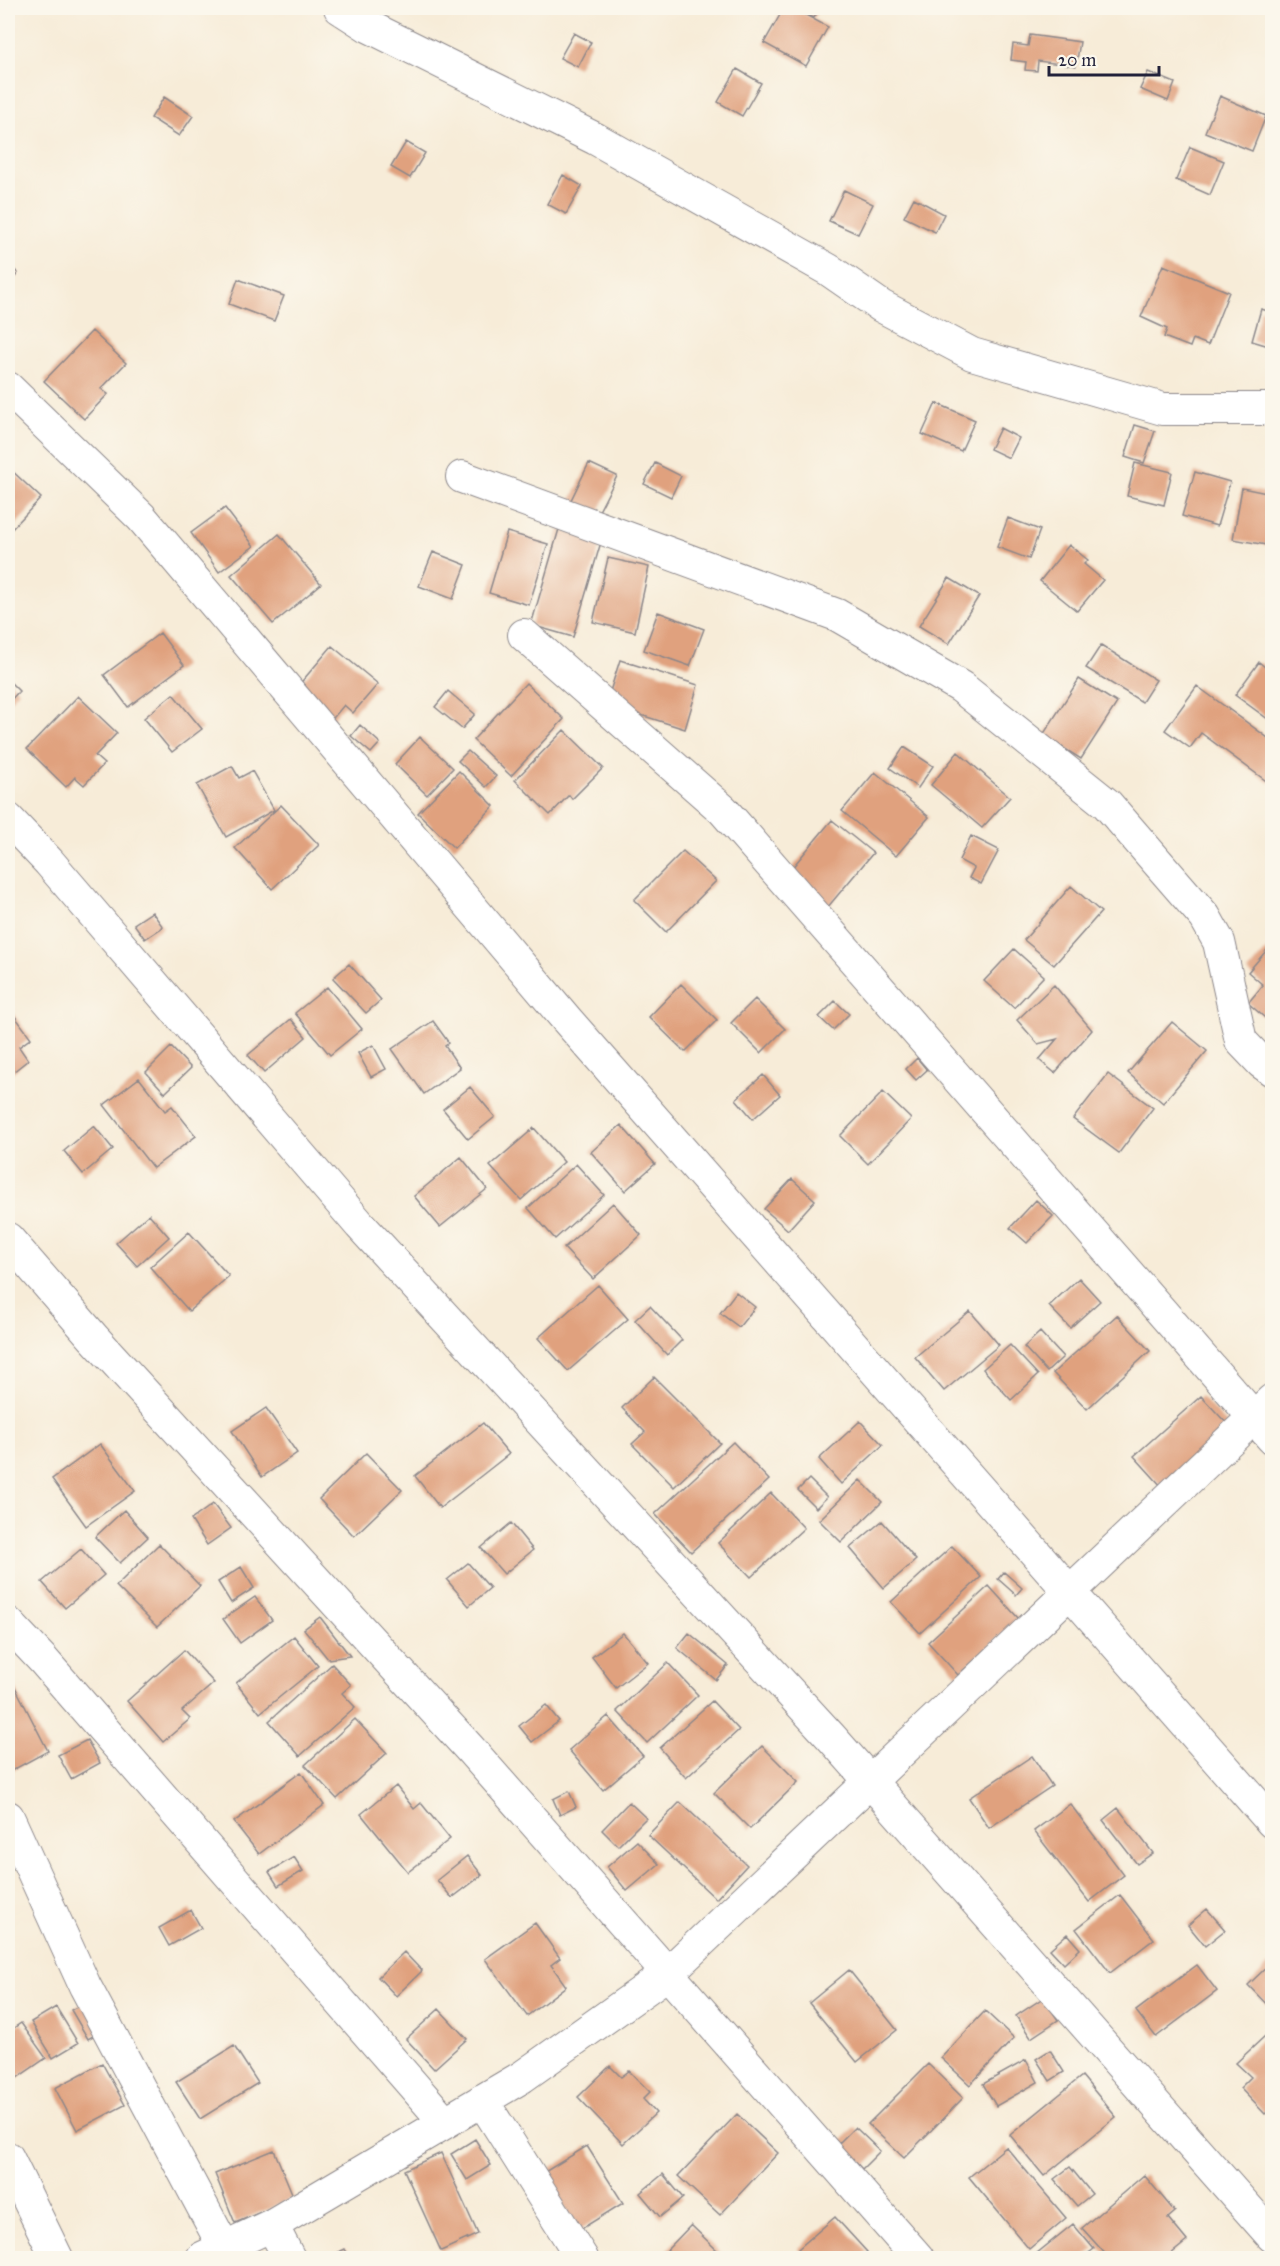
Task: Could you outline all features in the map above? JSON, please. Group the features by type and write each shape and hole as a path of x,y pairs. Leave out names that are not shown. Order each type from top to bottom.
{"street":[{"path":"340,8 368,26 596,139 829,270 881,306 923,326 972,354 1163,409 1272,409"},
{"path":"8,388 141,518 567,1020 1070,1595 1272,1822"},
{"path":"462,477 837,615 961,687 1107,804 1205,917 1219,942 1241,1041 1262,1064 1272,1070"},
{"path":"8,1817 85,1986 213,2253 272,2225 522,2077 667,1974 1070,1595 1267,1419 723,810 524,635"},
{"path":"8,819 49,862 360,1225 871,1782 1272,2235"},
{"path":"8,1239 101,1346 470,1749 918,2259"},
{"path":"8,1623 51,1669 445,2122"},
{"path":"482,2100 582,2259"},
{"path":"8,2158 57,2259"},
{"path":"272,2225 289,2259"}],"building":[{"path":"784,8 793,8 828,27 806,66 764,43"},
{"path":"801,8 820,8 814,18 799,10"},
{"path":"574,33 591,42 578,67 560,58"},
{"path":"1030,35 1080,42 1076,66 1038,61 1037,71 1025,70 1026,62 1011,60 1013,44 1028,46"},
{"path":"737,69 761,83 742,116 718,102"},
{"path":"1148,72 1175,83 1168,101 1140,89"},
{"path":"1220,96 1266,116 1252,151 1205,132"},
{"path":"164,97 193,116 179,136 151,118"},
{"path":"406,142 425,153 410,178 391,167"},
{"path":"1190,147 1224,161 1210,195 1176,180"},
{"path":"563,175 582,186 566,214 547,204"},
{"path":"844,190 873,204 858,234 829,221"},
{"path":"914,198 944,214 935,232 904,217"},
{"path":"8,264 18,273 8,286"},
{"path":"1163,265 1229,292 1208,345 1193,339 1190,347 1164,337 1167,329 1141,317"},
{"path":"238,279 284,296 274,321 229,304"},
{"path":"1261,309 1272,312 1272,347 1252,341"},
{"path":"92,331 126,363 101,389 108,394 84,419 44,381"},
{"path":"936,403 975,420 961,451 922,434"},
{"path":"1135,425 1155,431 1144,463 1125,457"},
{"path":"1000,428 1019,438 1009,458 990,449"},
{"path":"589,463 617,476 598,513 571,500"},
{"path":"655,463 681,476 671,497 644,484"},
{"path":"1135,463 1172,472 1164,505 1127,496"},
{"path":"8,467 41,498 8,533"},
{"path":"1195,472 1230,482 1217,526 1182,516"},
{"path":"1242,488 1272,494 1272,546 1233,539"},
{"path":"225,508 254,546 219,572 191,533"},
{"path":"1008,518 1040,530 1029,559 997,547"},
{"path":"559,529 601,542 573,637 531,625"},
{"path":"507,532 548,544 529,605 489,593"},
{"path":"279,534 321,584 273,624 231,575"},
{"path":"1069,545 1088,560 1084,564 1103,580 1077,611 1040,581"},
{"path":"433,552 466,565 453,599 419,586"},
{"path":"608,558 649,567 635,632 593,622"},
{"path":"949,578 979,596 949,644 919,626"},
{"path":"658,612 704,629 690,666 644,650"},
{"path":"160,633 184,665 128,707 104,675"},
{"path":"1101,645 1156,680 1142,702 1086,668"},
{"path":"332,646 378,684 353,713 344,705 329,723 292,693"},
{"path":"620,660 698,685 685,729 606,704"},
{"path":"1259,662 1272,673 1272,722 1235,695"},
{"path":"1079,679 1117,703 1081,759 1043,735"},
{"path":"8,680 19,691 8,703"},
{"path":"526,683 564,719 511,776 473,740"},
{"path":"1197,686 1272,741 1272,778 1269,783 1201,733 1190,748 1165,730"},
{"path":"448,691 475,714 462,729 435,707"},
{"path":"173,694 202,729 172,752 144,718"},
{"path":"78,696 117,733 95,756 104,764 84,785 75,777 66,787 27,749"},
{"path":"360,725 380,743 371,753 351,736"},
{"path":"564,730 603,768 572,799 569,795 550,815 515,780"},
{"path":"420,737 453,768 427,795 395,764"},
{"path":"904,747 933,766 918,788 890,768"},
{"path":"468,751 496,776 486,787 458,761"},
{"path":"958,752 1010,797 982,828 931,785"},
{"path":"232,766 239,778 252,771 274,810 226,837 197,785"},
{"path":"459,771 494,806 454,848 418,813"},
{"path":"875,772 929,817 896,856 842,811"},
{"path":"281,805 319,845 272,889 235,848"},
{"path":"832,820 873,853 827,908 786,875"},
{"path":"971,836 999,850 981,884 969,878 974,868 959,860"},
{"path":"683,851 716,881 666,932 634,900"},
{"path":"1071,886 1101,912 1054,965 1024,940"},
{"path":"152,912 163,927 145,939 134,924"},
{"path":"1272,944 1272,1024 1248,1003 1263,985 1248,972"},
{"path":"1014,949 1044,976 1014,1008 984,981"},
{"path":"349,964 381,1000 366,1013 333,978"},
{"path":"681,984 717,1020 685,1052 649,1017"},
{"path":"1054,985 1092,1030 1055,1073 1039,1060 1057,1039 1038,1044 1017,1020"},
{"path":"327,987 362,1029 330,1055 295,1013"},
{"path":"755,999 785,1029 761,1053 731,1023"},
{"path":"835,1001 849,1014 833,1030 819,1017"},
{"path":"8,1007 31,1038 19,1047 28,1060 8,1076"},
{"path":"291,1019 306,1037 264,1073 248,1055"},
{"path":"433,1021 449,1043 445,1046 460,1068 424,1094 392,1049"},
{"path":"1172,1022 1207,1051 1163,1103 1128,1073"},
{"path":"373,1045 386,1069 371,1077 358,1053"},
{"path":"171,1047 191,1068 165,1093 146,1072"},
{"path":"917,1058 927,1070 916,1080 906,1069"},
{"path":"1108,1074 1153,1108 1119,1153 1073,1119"},
{"path":"763,1075 780,1095 753,1119 736,1099"},
{"path":"139,1078 165,1111 172,1106 196,1136 153,1168 104,1105"},
{"path":"470,1087 495,1117 468,1139 443,1109"},
{"path":"883,1092 911,1119 868,1164 840,1136"},
{"path":"621,1125 655,1164 625,1191 591,1152"},
{"path":"94,1126 113,1149 83,1174 64,1151"},
{"path":"534,1128 564,1162 521,1200 490,1166"},
{"path":"461,1157 487,1189 440,1227 414,1196"},
{"path":"576,1164 604,1195 555,1239 528,1208"},
{"path":"792,1179 815,1200 788,1230 764,1209"},
{"path":"1036,1200 1053,1216 1027,1243 1010,1228"},
{"path":"613,1203 641,1235 593,1279 564,1248"},
{"path":"149,1214 169,1237 137,1266 116,1243"},
{"path":"189,1232 229,1276 189,1311 150,1267"},
{"path":"1079,1278 1100,1301 1070,1328 1049,1306"},
{"path":"598,1285 628,1319 568,1371 538,1338"},
{"path":"736,1292 755,1307 739,1327 720,1313"},
{"path":"650,1306 682,1340 667,1355 635,1320"},
{"path":"970,1311 999,1345 944,1391 915,1357"},
{"path":"1117,1315 1150,1351 1087,1409 1053,1373"},
{"path":"1040,1332 1063,1357 1047,1372 1024,1347"},
{"path":"1010,1345 1038,1375 1011,1400 983,1369"},
{"path":"654,1377 720,1443 674,1487 632,1444 645,1432 622,1408"},
{"path":"1201,1396 1230,1427 1163,1488 1134,1456"},
{"path":"266,1408 297,1453 262,1477 232,1431"},
{"path":"860,1421 883,1445 841,1484 819,1459"},
{"path":"483,1423 509,1454 440,1508 415,1476"},
{"path":"733,1442 769,1480 691,1552 655,1514"},
{"path":"100,1444 135,1491 86,1526 52,1479"},
{"path":"366,1453 402,1490 354,1536 319,1499"},
{"path":"809,1479 827,1497 816,1508 798,1490"},
{"path":"860,1480 882,1502 841,1542 819,1520"},
{"path":"771,1493 804,1528 751,1577 718,1543"},
{"path":"213,1504 231,1528 207,1545 191,1520"},
{"path":"124,1510 148,1537 120,1563 95,1537"},
{"path":"882,1521 916,1560 884,1588 850,1548"},
{"path":"511,1523 533,1550 504,1574 481,1548"},
{"path":"159,1544 200,1586 157,1627 116,1586"},
{"path":"952,1546 981,1577 920,1633 891,1602"},
{"path":"81,1549 104,1575 65,1608 42,1582"},
{"path":"468,1563 490,1588 469,1606 447,1580"},
{"path":"241,1567 254,1588 231,1603 218,1582"},
{"path":"1004,1572 1022,1588 1016,1595 998,1579"},
{"path":"989,1586 1019,1619 958,1675 928,1642"},
{"path":"255,1597 272,1620 240,1643 223,1619"},
{"path":"320,1617 350,1656 328,1659 304,1629"},
{"path":"623,1633 648,1663 616,1688 592,1657"},
{"path":"689,1633 728,1665 716,1680 677,1648"},
{"path":"294,1636 318,1666 260,1713 236,1683"},
{"path":"184,1650 214,1683 182,1711 190,1719 163,1742 127,1701"},
{"path":"668,1663 698,1695 647,1743 617,1711"},
{"path":"332,1664 351,1685 342,1693 355,1707 300,1756 269,1721"},
{"path":"11,1679 48,1751 11,1771 8,1763 8,1681"},
{"path":"712,1701 739,1730 686,1778 660,1748"},
{"path":"546,1705 559,1721 532,1742 519,1726"},
{"path":"608,1716 643,1756 603,1790 569,1750"},
{"path":"355,1719 387,1753 337,1799 305,1765"},
{"path":"87,1740 100,1763 71,1779 58,1755"},
{"path":"762,1746 798,1782 750,1829 714,1793"},
{"path":"1032,1756 1052,1786 989,1828 969,1798"},
{"path":"301,1772 324,1805 259,1854 234,1822"},
{"path":"396,1786 414,1809 421,1803 450,1839 408,1872 361,1814"},
{"path":"569,1791 576,1807 560,1815 553,1799"},
{"path":"629,1802 646,1818 618,1846 602,1830"},
{"path":"680,1802 747,1865 716,1899 648,1835"},
{"path":"1070,1804 1124,1875 1089,1902 1034,1831"},
{"path":"1118,1808 1153,1853 1137,1864 1103,1820"},
{"path":"637,1841 659,1864 627,1891 607,1867"},
{"path":"467,1856 482,1875 452,1898 437,1880"},
{"path":"294,1857 303,1871 278,1886 269,1872"},
{"path":"1120,1895 1154,1939 1110,1973 1076,1929"},
{"path":"1207,1909 1225,1930 1205,1946 1188,1925"},
{"path":"191,1910 201,1928 169,1946 159,1928"},
{"path":"535,1923 560,1958 551,1965 566,1986 527,2016 485,1959"},
{"path":"1067,1934 1080,1949 1064,1964 1050,1949"},
{"path":"404,1952 422,1971 396,1996 378,1977"},
{"path":"1272,1962 1272,2010 1248,1985"},
{"path":"1197,1965 1217,1991 1156,2037 1136,2011"},
{"path":"849,1970 897,2030 857,2062 809,2003"},
{"path":"1043,1998 1058,2020 1031,2038 1016,2016"},
{"path":"84,2003 100,2032 88,2039 71,2010"},
{"path":"56,2007 78,2043 53,2058 31,2022"},
{"path":"439,2009 467,2039 434,2069 406,2039"},
{"path":"985,2011 1014,2038 970,2085 941,2058"},
{"path":"21,2023 46,2058 8,2084 8,2032"},
{"path":"1265,2036 1272,2044 1272,2108 1265,2114 1240,2088 1251,2077 1236,2063"},
{"path":"234,2046 258,2083 200,2119 176,2082"},
{"path":"1050,2050 1064,2072 1050,2081 1036,2059"},
{"path":"1026,2060 1038,2082 996,2106 983,2084"},
{"path":"102,2063 125,2105 77,2130 55,2088"},
{"path":"928,2064 963,2098 904,2158 868,2124"},
{"path":"610,2066 621,2077 629,2071 650,2092 643,2099 656,2113 623,2144 578,2097"},
{"path":"1082,2076 1116,2117 1044,2176 1010,2135"},
{"path":"737,2114 778,2153 720,2215 678,2176"},
{"path":"855,2127 880,2151 862,2169 838,2144"},
{"path":"475,2139 491,2165 467,2180 451,2154"},
{"path":"587,2146 623,2203 578,2231 543,2173"},
{"path":"1006,2147 1066,2218 1029,2249 969,2177"},
{"path":"274,2150 294,2198 235,2223 215,2174"},
{"path":"441,2153 478,2234 441,2251 404,2170"},
{"path":"1070,2167 1092,2194 1077,2206 1054,2179"},
{"path":"663,2174 683,2198 660,2217 640,2193"},
{"path":"1144,2175 1175,2212 1168,2218 1187,2241 1166,2258 1109,2258 1082,2228"},
{"path":"835,2217 867,2252 859,2258 807,2258 798,2249"},
{"path":"1073,2224 1094,2249 1082,2258 1031,2258"},
{"path":"691,2225 723,2256 720,2258 676,2258 667,2250"},
{"path":"345,2249 350,2258 326,2258"}]}
